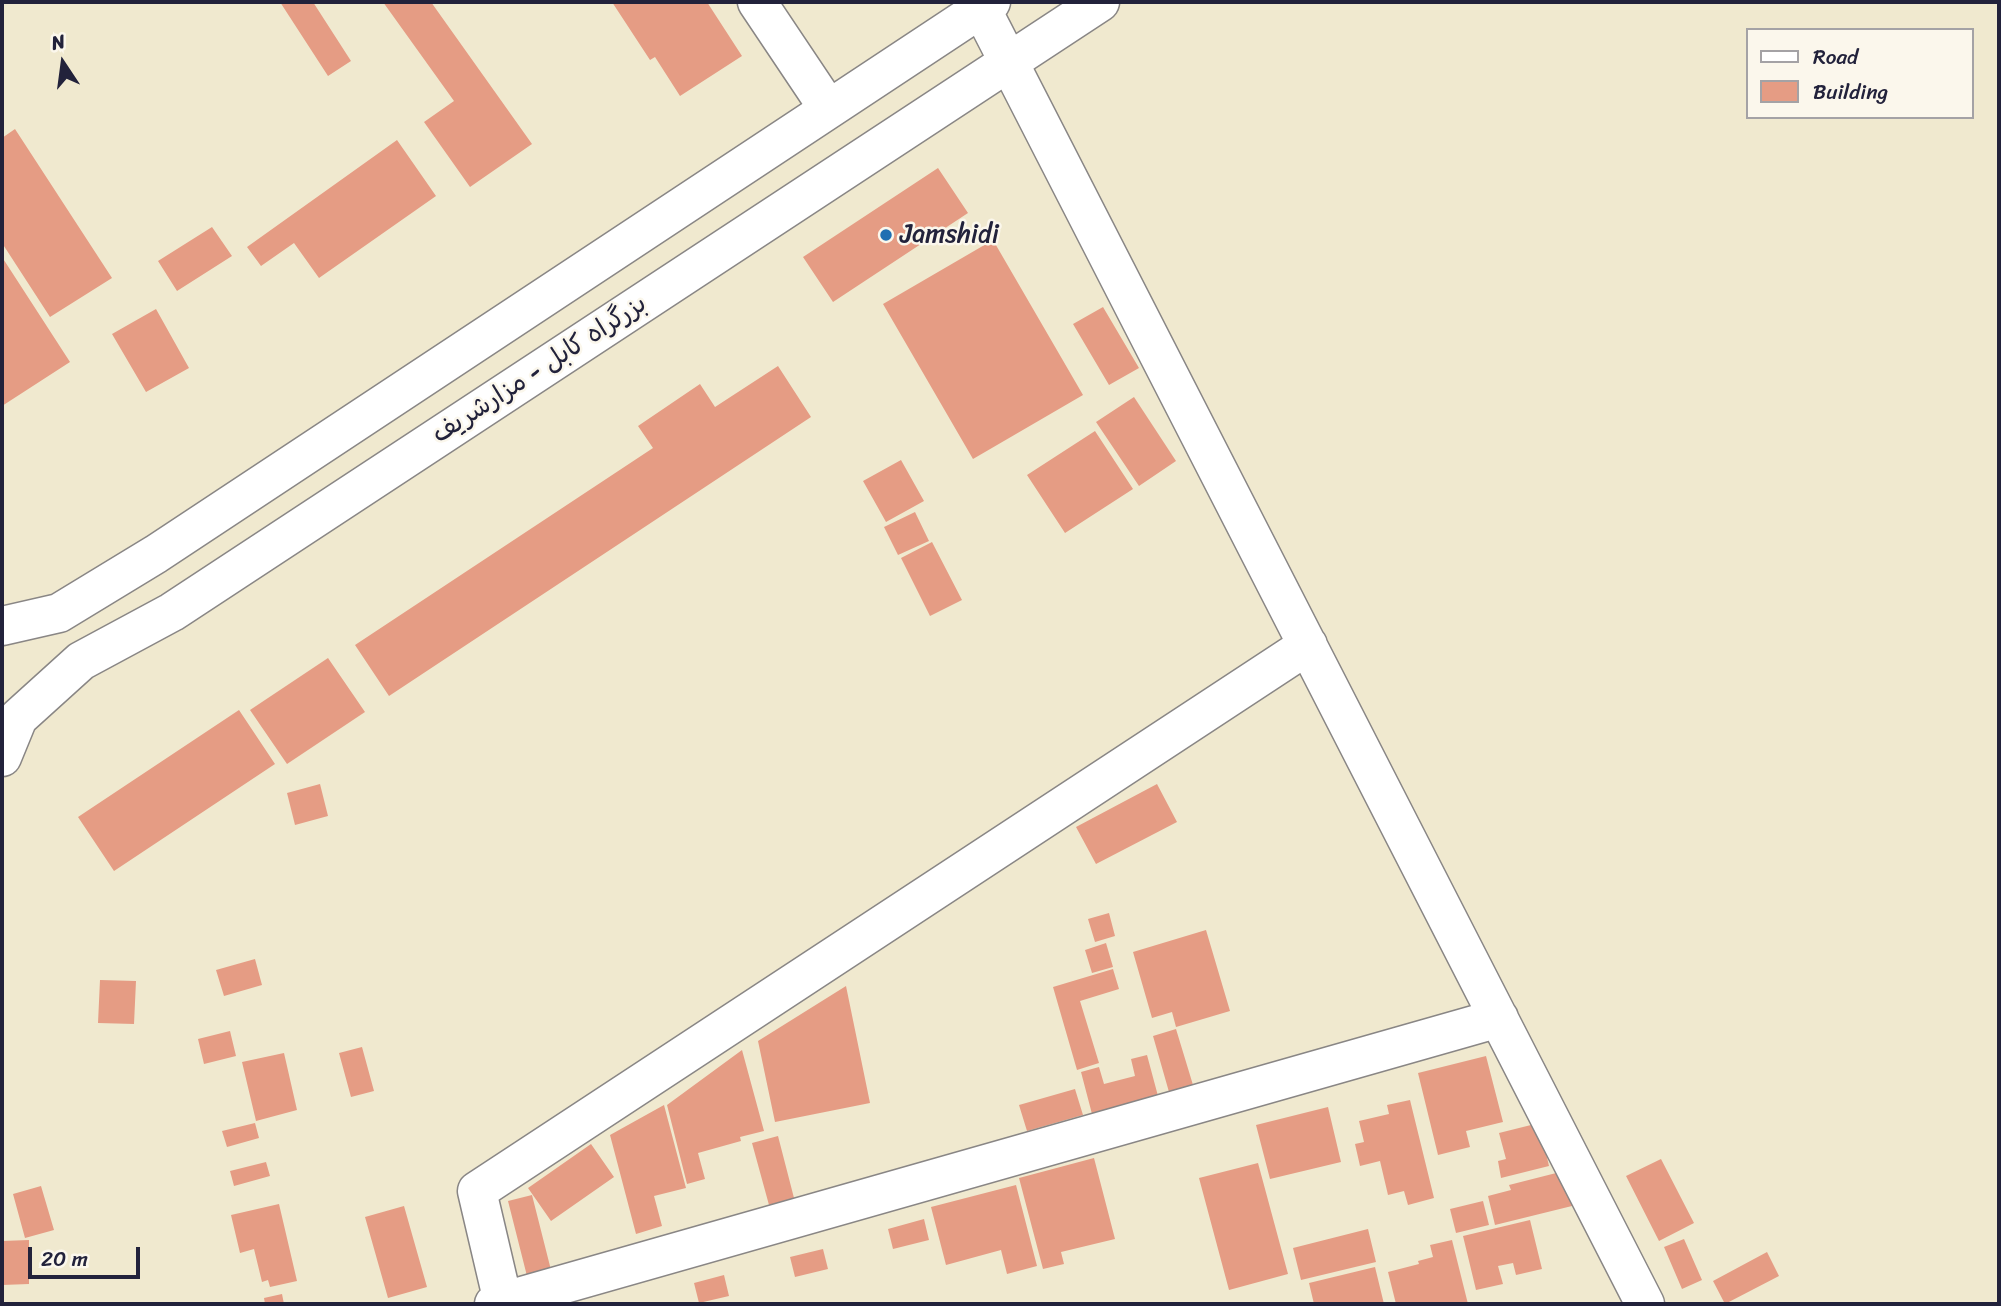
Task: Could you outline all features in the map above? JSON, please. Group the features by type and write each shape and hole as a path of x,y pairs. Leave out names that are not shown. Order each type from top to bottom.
{"main road":[{"path":"757,2 828,108"},
{"name":"بزرگراه کابل - مزارشریف","path":"2,758 18,718 81,661 172,612 1100,2"},
{"path":"2,626 60,613 156,554 986,5 1009,62 1645,1304"},
{"path":"1308,645 477,1191 499,1303 1499,1018"}],"building":[{"path":"280,2 313,2 351,61 328,76"},
{"path":"383,2 431,2 532,144 470,187 424,122 454,101"},
{"path":"612,2 707,2 742,56 680,96 655,57 650,60"},
{"path":"15,129 112,278 50,317 2,243 2,138"},
{"path":"397,140 436,196 319,278 294,243 261,266 247,247"},
{"name":"Jamshidi","path":"938,168 968,213 833,302 803,257"},
{"path":"212,227 232,256 177,291 158,261"},
{"path":"993,240 1083,395 973,459 883,304"},
{"path":"2,257 70,362 2,406"},
{"path":"1103,307 1139,368 1109,385 1073,324"},
{"path":"156,309 189,368 146,392 112,334"},
{"path":"778,366 811,417 389,696 355,645 653,448 638,426 700,384 715,407"},
{"path":"1134,397 1176,461 1139,486 1096,422"},
{"path":"1095,431 1133,489 1065,533 1027,475"},
{"path":"901,460 924,501 886,522 863,481"},
{"path":"915,512 929,541 898,555 884,527"},
{"path":"932,542 962,600 930,616 901,558"},
{"path":"328,658 365,712 287,764 250,710"},
{"path":"239,710 275,764 114,871 78,817"},
{"path":"320,784 328,816 295,825 287,793"},
{"path":"1157,784 1177,822 1096,864 1076,827"},
{"path":"1109,913 1115,936 1095,942 1088,919"},
{"path":"1206,930 1230,1011 1176,1027 1172,1012 1152,1018 1133,952"},
{"path":"1106,943 1113,967 1092,973 1085,950"},
{"path":"255,959 262,985 224,996 216,970"},
{"path":"1113,969 1119,989 1080,1001 1099,1063 1077,1070 1053,987"},
{"path":"100,980 136,981 134,1024 98,1023"},
{"path":"846,986 870,1103 775,1122 758,1041"},
{"path":"1176,1029 1193,1085 1169,1092 1153,1036"},
{"path":"230,1031 236,1056 204,1064 198,1039"},
{"path":"362,1047 374,1091 351,1097 339,1053"},
{"path":"742,1050 764,1131 740,1137 741,1141 698,1153 705,1179 687,1184 667,1105"},
{"path":"284,1053 297,1110 256,1121 242,1062"},
{"path":"1147,1055 1158,1096 1092,1114 1081,1072 1099,1067 1104,1084 1135,1076 1131,1059"},
{"path":"1486,1056 1503,1122 1466,1131 1470,1147 1438,1155 1418,1073"},
{"path":"1075,1089 1083,1115 1027,1131 1019,1105"},
{"path":"1410,1100 1434,1198 1408,1205 1404,1191 1388,1195 1380,1161 1360,1166 1355,1144 1364,1142 1359,1121 1389,1114 1387,1105"},
{"path":"664,1105 686,1188 654,1196 662,1226 636,1234 610,1135"},
{"path":"1328,1107 1341,1162 1270,1179 1256,1125"},
{"path":"255,1123 259,1138 227,1147 222,1131"},
{"path":"1539,1123 1549,1166 1501,1178 1498,1161 1506,1159 1499,1133"},
{"path":"778,1136 794,1198 769,1205 752,1143"},
{"path":"591,1144 614,1177 551,1221 528,1188"},
{"path":"1094,1158 1115,1239 1061,1252 1064,1264 1043,1269 1019,1178"},
{"path":"1661,1159 1694,1223 1659,1241 1626,1176"},
{"path":"266,1162 270,1176 234,1186 230,1171"},
{"path":"1258,1163 1288,1274 1229,1290 1199,1178"},
{"path":"1568,1170 1576,1205 1495,1225 1488,1196 1511,1190 1509,1185"},
{"path":"1016,1185 1037,1266 1007,1274 1001,1250 946,1265 931,1207"},
{"path":"41,1186 54,1230 25,1238 13,1194"},
{"path":"532,1195 552,1274 528,1280 508,1201"},
{"path":"1483,1201 1489,1225 1456,1233 1450,1209"},
{"path":"279,1204 297,1281 270,1287 268,1280 262,1282 254,1249 240,1253 231,1215"},
{"path":"404,1206 427,1287 388,1298 365,1217"},
{"path":"924,1219 929,1240 893,1249 888,1229"},
{"path":"1530,1220 1542,1269 1516,1275 1513,1263 1498,1266 1503,1284 1476,1290 1463,1236"},
{"path":"1368,1229 1376,1262 1301,1280 1293,1248"},
{"path":"1684,1239 1702,1280 1682,1289 1664,1247"},
{"path":"29,1240 29,1284 2,1285 2,1241"},
{"path":"1452,1240 1468,1304 1396,1304 1388,1272 1419,1264 1418,1261 1433,1257 1430,1245"},
{"path":"823,1249 828,1269 795,1277 790,1257"},
{"path":"1767,1252 1779,1276 1725,1304 1713,1281"},
{"path":"1375,1267 1384,1304 1314,1304 1309,1283"},
{"path":"724,1275 729,1296 699,1303 694,1283"},
{"path":"282,1294 284,1304 265,1304 264,1298"}],"place":[{"name":"Jamshidi","path":"886,235"}]}
